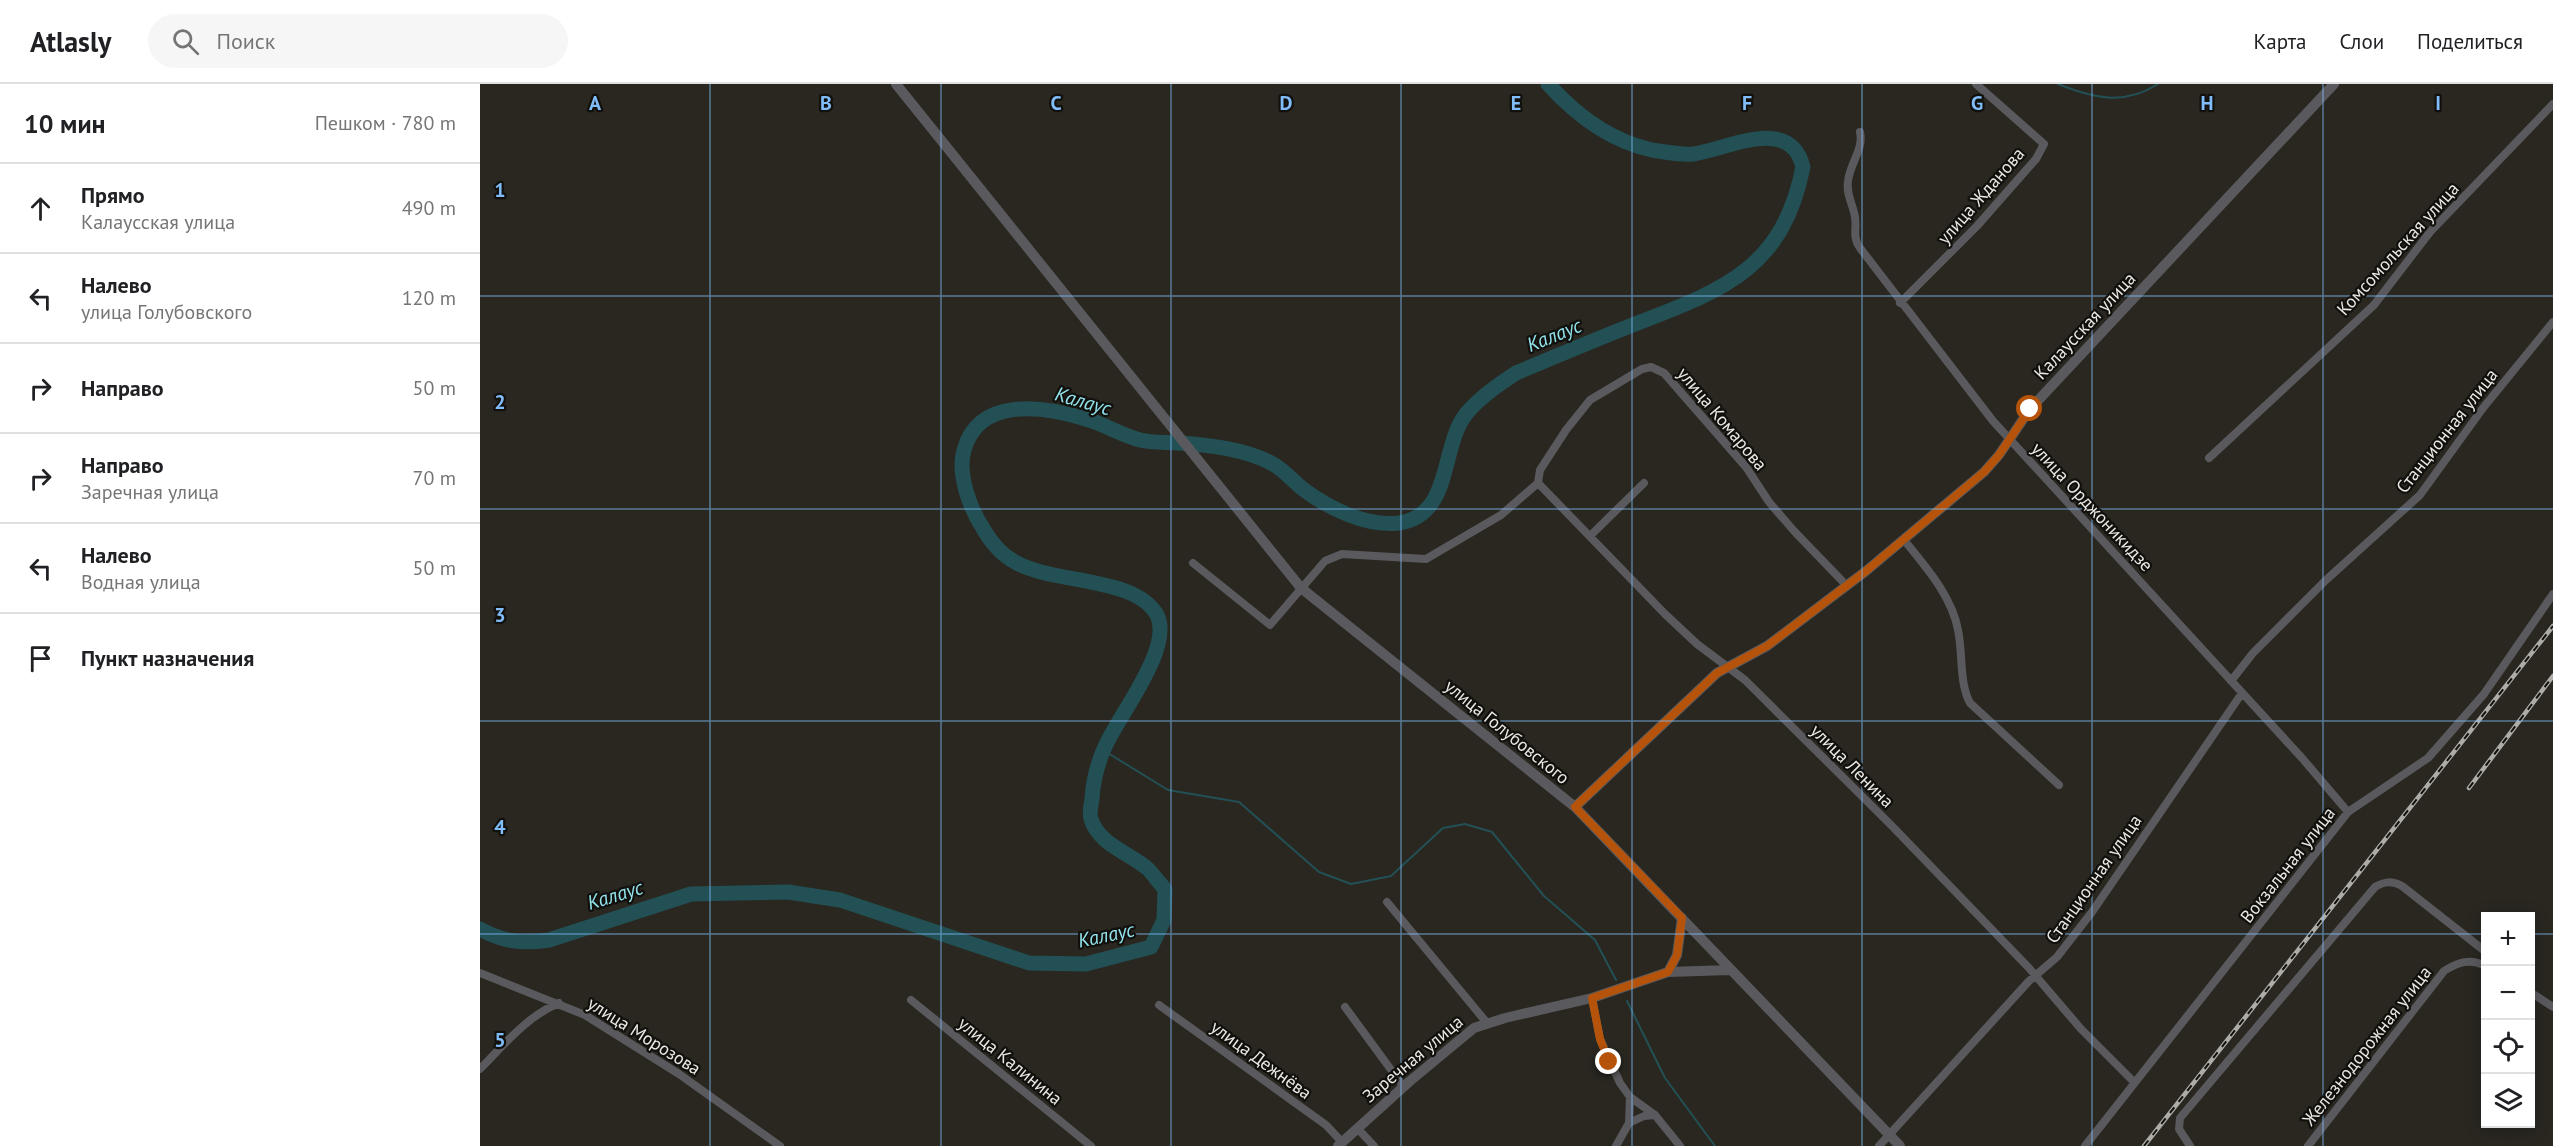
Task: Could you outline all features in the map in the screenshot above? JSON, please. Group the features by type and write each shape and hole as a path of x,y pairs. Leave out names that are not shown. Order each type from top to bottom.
{"street":[{"name":"улица Голубовского","path":"896,84 1301,588 1575,807 1900,1146"},
{"name":"улица Жданова","path":"1900,303 1977,226 2036,159 2044,144 1976,84"},
{"name":"Калаусская улица","path":"1575,807 1707,681 1729,666 1767,646 1847,586 1984,472 2030,409 2334,84"},
{"name":"Комсомольская улица","path":"2209,458 2374,305 2430,232 2553,104"},
{"name":"улица Орджоникидзе","path":"1860,132 1862,140 1850,168 1847,187 1855,218 1853,234 1855,242 1900,303 2009,439 2302,758 2348,812"},
{"name":"Станционная улица","path":"2231,681 2253,653 2326,580 2420,495 2483,408 2553,322"},
{"name":"улица Комарова","path":"1193,563 1270,625 1325,561 1333,556 1342,554 1426,559 1501,515 1538,483 1540,470 1566,430 1590,400 1642,369 1657,369 1664,373 1746,467 1769,502 1794,531 1847,586"},
{"name":"улица Ленина","path":"1538,483 1697,644 1729,666 1891,825 2035,975 2081,1029 2134,1082"},
{"path":"1590,536 1644,483"},
{"path":"1904,540 1929,572 1954,612 1961,651 1964,693 1970,703 2059,785"},
{"name":"Вокзальная улица","path":"2085,1146 2348,812 2428,758 2484,694 2553,594"},
{"name":"Станционная улица","path":"1879,1146 2035,975 2057,957 2092,912 2242,693"},
{"path":"2190,1146 2179,1129 2180,1118 2362,901 2383,882 2394,882 2402,886 2481,948"},
{"path":"1387,902 1487,1023"},
{"path":"1668,972 1677,955 1682,918"},
{"name":"Железнодорожная улица","path":"2308,1146 2445,971 2459,961 2481,965"},
{"name":"Заречная улица","path":"1340,1144 1403,1086 1465,1034 1487,1023 1592,998 1668,972 1730,970"},
{"name":"улица Морозова","path":"480,973 585,1015 679,1074 780,1146"},
{"path":"2535,995 2553,1007"},
{"path":"1592,998 1600,1039 1609,1062 1630,1097 1655,1115 1680,1146"},
{"name":"улица Калинина","path":"911,1000 1091,1146"},
{"path":"480,1069 527,1023 546,1009 559,1003"},
{"name":"улица Дежнёва","path":"1159,1005 1326,1125 1340,1144"},
{"path":"1346,1006 1403,1086"},
{"path":"1616,1146 1629,1123 1630,1097"},
{"path":"1629,1123 1644,1116 1655,1115"},
{"path":"1357,1128 1374,1146"}],"waterway":[{"name":"Калаус","path":"480,929 497,937 522,942 549,940 691,894 788,892 840,900 1029,963 1086,964 1151,947 1164,920 1165,889 1141,863 1101,836 1095,828 1090,812 1097,767 1111,735 1142,682 1158,645 1160,629 1157,615 1146,602 1131,593 1031,569 1001,552 979,522 966,491 962,470 964,450 972,433 983,421 998,413 1015,409 1051,411 1093,421 1149,442 1215,447 1251,455 1277,466 1303,489 1324,503 1361,519 1399,523 1416,517 1429,507 1437,494 1458,428 1466,414 1483,397 1516,373 1719,288 1742,273 1763,254 1780,231 1793,203 1803,167 1796,151 1785,142 1756,139 1693,154 1652,150 1622,140 1595,125 1570,106 1548,84"},
{"path":"2058,84 2108,98 2133,95 2158,84"},
{"path":"1103,750 1168,790 1239,802 1319,872 1351,884 1391,876 1443,828 1465,824 1492,832 1544,896 1595,940 1616,980"},
{"path":"1627,1001 1665,1078 1715,1146"}],"railway":[{"path":"2144,1146 2553,626"},
{"path":"2469,788 2553,676"}],"route":[{"path":"1609,1062 1600,1039 1592,998 1648,981 1668,972 1677,955 1682,918 1575,807 1677,713 1707,681 1717,673 1767,646 1866,571 1984,472 1999,455 2030,409"}]}
